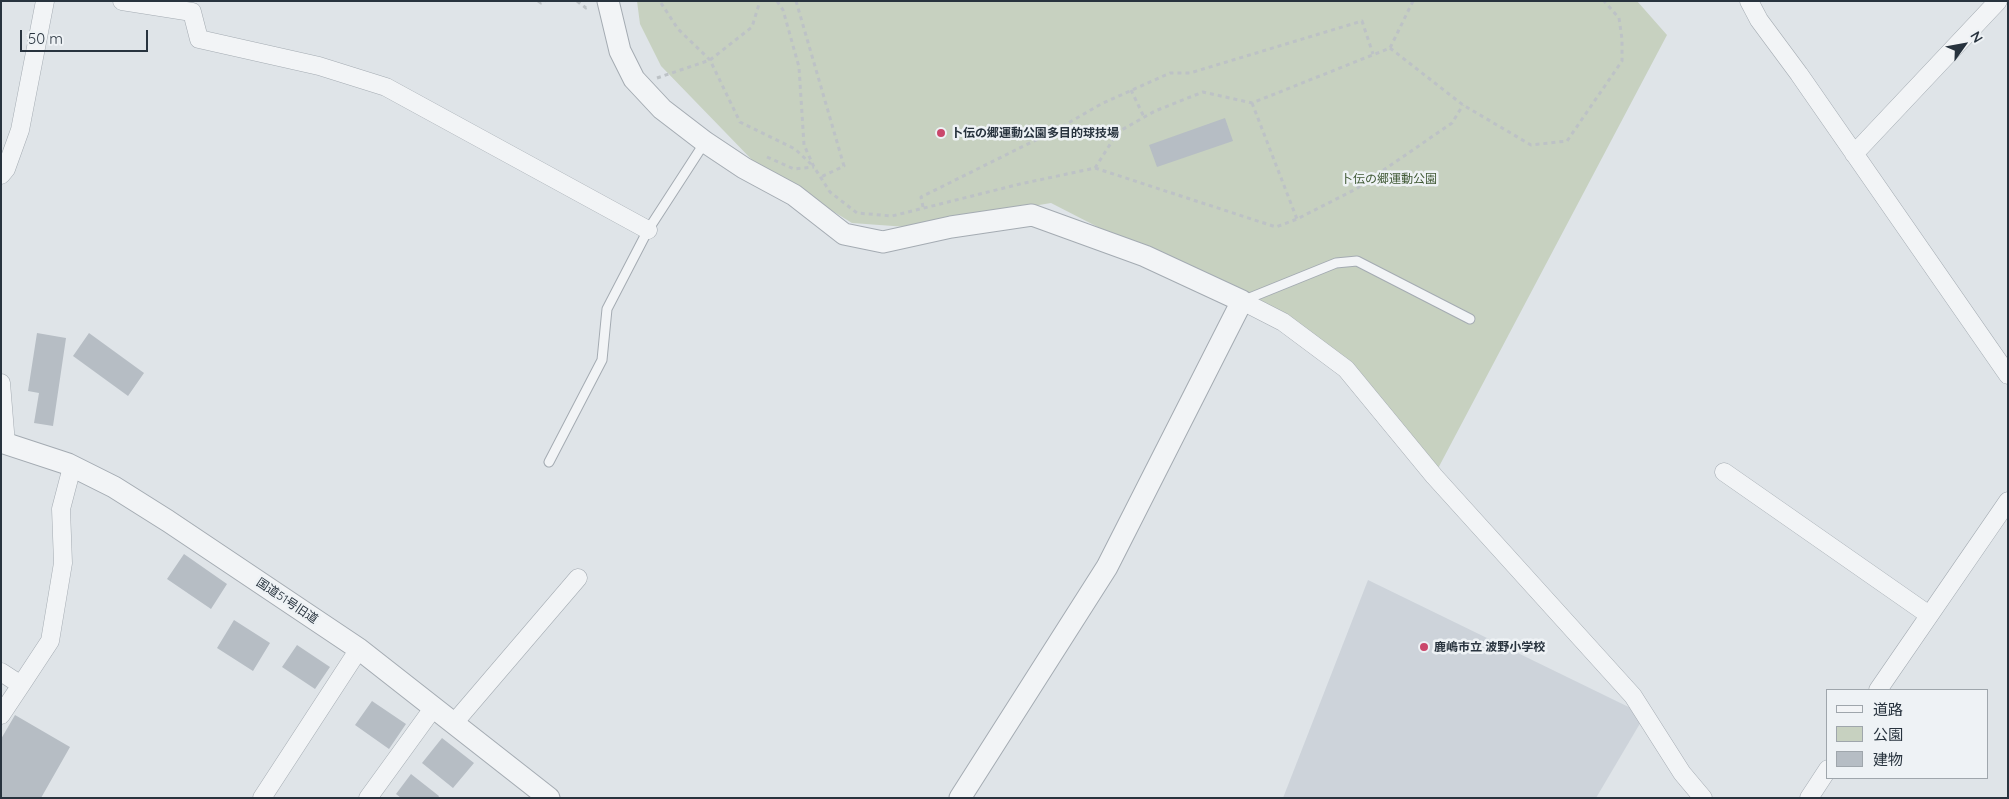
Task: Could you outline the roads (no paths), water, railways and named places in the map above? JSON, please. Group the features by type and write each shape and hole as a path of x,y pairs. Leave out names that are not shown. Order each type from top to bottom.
{"street":[{"path":"1,175 6,169 20,130 45,1"},
{"path":"122,1 192,12 199,39 320,66 386,87 648,230"},
{"path":"1749,1 1759,20 1799,74 2008,375"},
{"path":"1854,154 1998,1"},
{"path":"603,2 620,50 634,79 662,109 705,142 744,168 794,196 844,234 883,242 951,228 1032,215 1145,256 1283,322 1346,368 1434,476 1633,696 1682,773 1703,798"},
{"path":"960,798 1107,567 1242,301"},
{"path":"1,383 4,443"},
{"name":"国道51号旧道","path":"4,443 72,467 114,487 359,649 549,798"},
{"path":"1,715 50,641 62,562 61,509 72,467"},
{"path":"1724,472 1928,615"},
{"path":"1879,689 1928,615 2006,508"},
{"path":"454,723 578,578"},
{"path":"262,798 359,649"},
{"path":"1,672 21,685"},
{"path":"368,798 434,707"},
{"path":"1809,798 1826,772"}],"lane":[{"path":"549,462 602,360 607,309 648,230 705,142"},
{"path":"1242,301 1336,263 1357,261 1470,319"}],"place":[{"name":"卜伝の郷運動公園多目的球技場","path":"941,133"},
{"name":"鹿嶋市立 波野小学校","path":"1424,647"}],"park label":[{"name":"卜伝の郷運動公園","path":"1389,179"}]}
